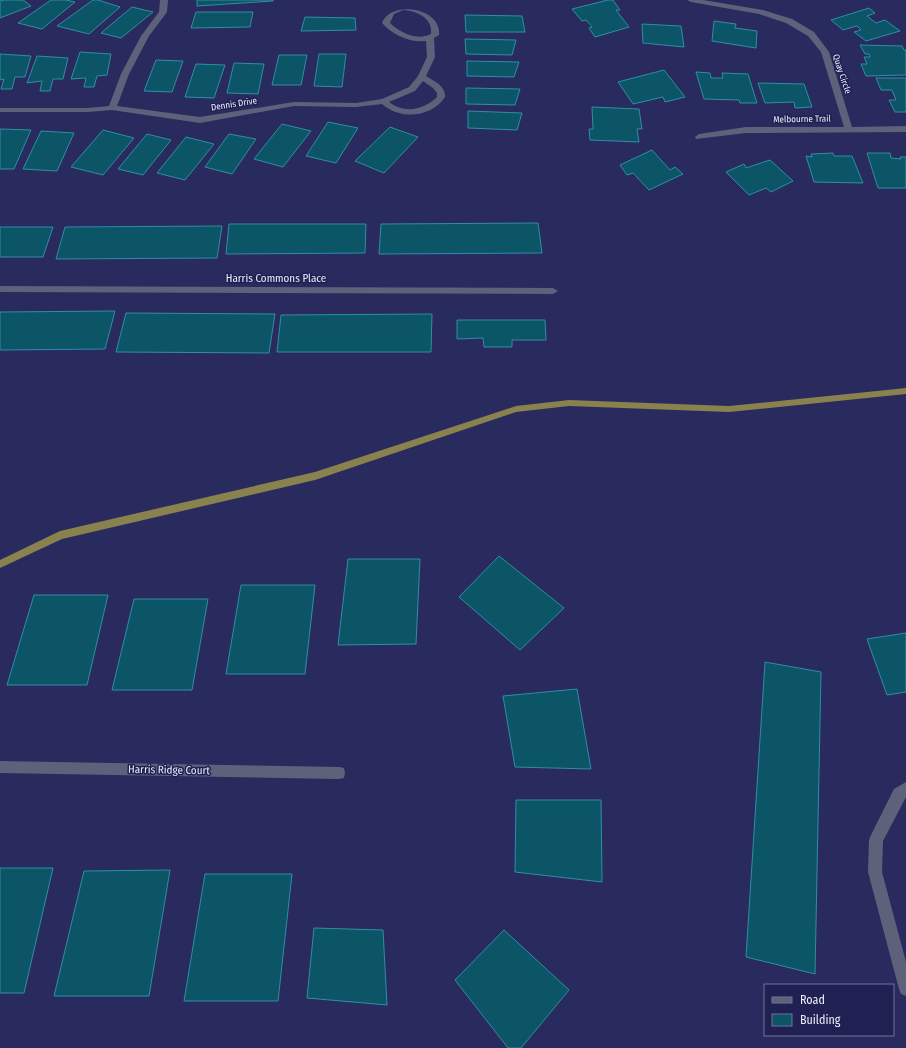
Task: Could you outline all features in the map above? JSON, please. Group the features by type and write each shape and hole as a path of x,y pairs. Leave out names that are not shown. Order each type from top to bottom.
{"street":[{"path":"112,108 125,74 144,36 163,12 164,0"},
{"name":"Quay Circle","path":"691,0 760,12 789,21 810,34 825,52 849,129"},
{"name":"Dennis Drive","path":"403,8 421,12 429,17 436,27 435,35 430,38 419,40 399,32 386,23 391,12 403,8"},
{"name":"Dennis Drive","path":"0,110 68,111 112,108 200,120 294,104 356,105 384,102 412,89 422,77 431,57 430,38"},
{"path":"384,102 397,110 409,112 429,108 436,104 441,97 439,89 422,77"},
{"name":"Melbourne Trail","path":"699,137 746,130 906,129"},
{"name":"Harris Commons Place","path":"0,289 553,291"},
{"name":"Harris Ridge Court","path":"0,767 339,773"},
{"path":"906,788 899,794 876,840 875,872 906,989"}],"building":[{"path":"23,0 31,6 0,18 0,1"},
{"path":"51,0 66,0 75,2 42,29 18,23"},
{"path":"93,0 98,0 120,7 89,34 57,26"},
{"path":"197,0 273,0 273,1 197,6"},
{"path":"613,0 620,10 616,10 629,27 595,37 589,28 592,27 586,20 582,21 572,9"},
{"path":"132,7 153,12 121,38 101,33"},
{"path":"869,8 875,13 867,16 876,23 885,20 900,31 866,41 854,32 861,30 857,26 843,30 831,20"},
{"path":"196,12 253,12 250,27 191,28"},
{"path":"465,15 522,16 525,32 466,32"},
{"path":"305,17 355,18 356,30 301,31"},
{"path":"714,21 736,24 735,28 757,31 756,48 712,41"},
{"path":"642,24 681,26 684,47 643,43"},
{"path":"465,39 516,40 512,55 466,54"},
{"path":"860,45 902,46 904,50 906,50 906,75 866,76 861,64 867,64 864,57 870,57 869,54 865,54"},
{"path":"80,52 111,54 107,75 97,76 94,87 84,87 86,78 71,79"},
{"path":"0,54 31,56 25,77 15,77 12,89 1,89 4,79 0,80"},
{"path":"319,54 346,54 342,87 314,86"},
{"path":"279,55 307,55 301,85 272,85"},
{"path":"37,56 68,58 63,79 53,79 50,91 40,91 42,81 27,83"},
{"path":"156,60 183,61 172,92 144,91"},
{"path":"467,61 519,62 514,77 467,76"},
{"path":"234,63 264,64 258,94 227,93"},
{"path":"196,64 225,65 214,98 185,97"},
{"path":"664,70 685,97 665,102 663,97 633,104 618,82"},
{"path":"696,72 710,73 711,78 723,78 722,73 748,74 757,103 740,103 739,100 704,99"},
{"path":"876,78 906,78 906,112 895,112 889,100 896,100 892,90 881,90"},
{"path":"758,83 804,84 812,107 795,108 794,102 765,103"},
{"path":"466,88 520,89 515,105 466,104"},
{"path":"592,107 639,109 642,129 637,129 639,142 590,140 589,129 593,129"},
{"path":"468,111 522,113 517,130 468,128"},
{"path":"328,122 358,128 336,163 306,156"},
{"path":"282,124 311,131 283,167 254,159"},
{"path":"390,127 418,137 384,173 355,161"},
{"path":"0,129 31,130 14,169 0,169"},
{"path":"103,130 134,138 103,175 71,167"},
{"path":"41,131 74,133 57,171 23,169"},
{"path":"147,134 171,140 143,175 118,169"},
{"path":"229,134 256,139 232,174 205,167"},
{"path":"186,137 214,144 185,180 157,173"},
{"path":"652,150 670,170 675,167 683,174 649,190 633,173 627,175 620,165"},
{"path":"833,153 834,156 852,156 863,183 814,182 806,156 812,157 811,154"},
{"path":"867,153 890,153 891,158 901,159 900,157 906,157 906,188 878,188"},
{"path":"770,160 793,181 771,192 766,188 749,195 726,172 744,164 746,168"},
{"path":"538,223 542,253 379,254 381,224"},
{"path":"229,224 366,224 365,253 226,254"},
{"path":"222,226 217,258 56,259 65,227"},
{"path":"0,227 53,227 43,257 0,257"},
{"path":"115,311 105,349 0,350 0,312"},
{"path":"126,313 275,314 269,353 116,352"},
{"path":"432,314 431,352 277,352 281,315"},
{"path":"457,320 545,320 546,340 512,340 512,347 484,347 483,338 457,339"},
{"path":"499,556 564,608 520,650 459,597"},
{"path":"348,559 420,559 416,644 338,645"},
{"path":"241,585 315,585 305,674 226,674"},
{"path":"34,595 108,595 87,685 7,685"},
{"path":"134,599 208,599 192,690 112,690"},
{"path":"906,633 906,692 887,695 867,639"},
{"path":"765,662 821,672 815,974 746,957"},
{"path":"577,689 591,769 515,767 503,696"},
{"path":"516,800 601,800 602,882 515,872"},
{"path":"0,868 53,868 24,993 0,993"},
{"path":"170,870 149,996 54,996 84,871"},
{"path":"205,874 292,874 278,1001 184,1001"},
{"path":"314,928 383,930 387,1005 307,998"},
{"path":"504,930 569,990 521,1048 508,1048 455,980"}],"waterway":[{"path":"0,564 60,535 315,476 516,409 569,403 729,409 906,391"}]}
